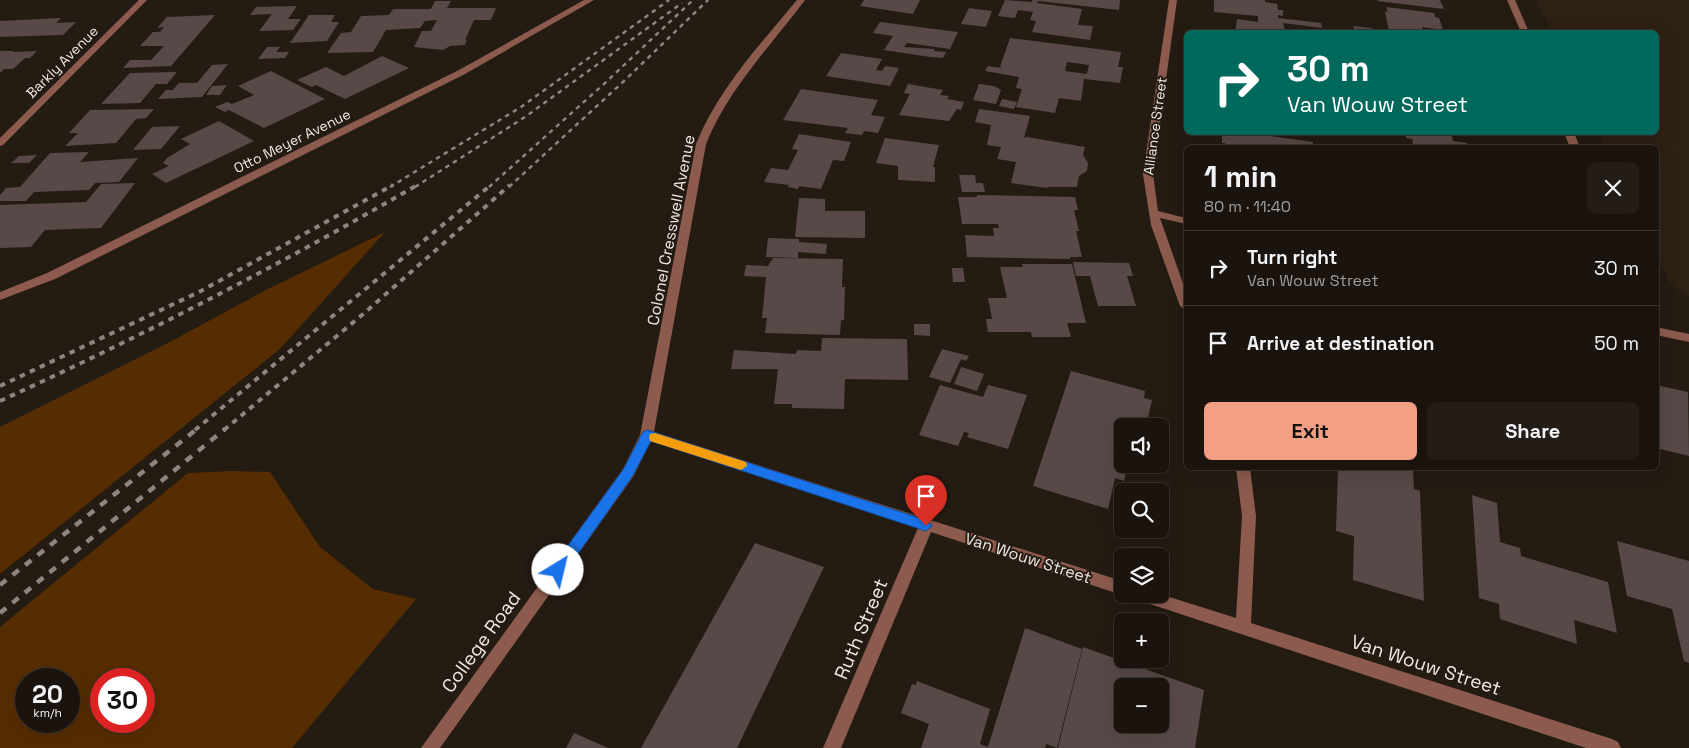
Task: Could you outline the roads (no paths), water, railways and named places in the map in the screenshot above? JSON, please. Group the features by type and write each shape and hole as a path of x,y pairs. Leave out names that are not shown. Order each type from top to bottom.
{"street":[{"name":"Barkly Avenue","path":"0,143 144,0"},
{"name":"Otto Meyer Avenue","path":"0,296 51,276 462,72 590,0"},
{"name":"Colonel Cresswell Avenue","path":"647,435 701,144 713,114 725,94 801,0"},
{"name":"Alliance Street","path":"1173,0 1148,174 1148,194 1184,300"},
{"path":"1511,0 1524,30"},
{"path":"1153,213 1184,221"},
{"path":"1659,332 1689,338"},
{"name":"Van Wouw Street","path":"647,435 1114,585"},
{"name":"College Road","path":"430,748 628,473 647,435"},
{"path":"1243,470 1249,516 1243,626"},
{"name":"Ruth Street","path":"832,748 926,526"},
{"name":"Van Wouw Street","path":"1169,603 1612,748"}],"railway":[{"path":"390,187 521,107 669,0"},
{"path":"489,187 605,83 693,0"},
{"path":"509,187 624,81 708,0"},
{"path":"415,187 525,117 682,3"},
{"path":"0,386 199,292 393,185"},
{"path":"0,401 106,351 211,298 315,243 417,185"},
{"path":"195,430 491,185"},
{"path":"224,430 362,315 510,185"},
{"path":"0,585 197,429"},
{"path":"0,613 225,429"}]}
